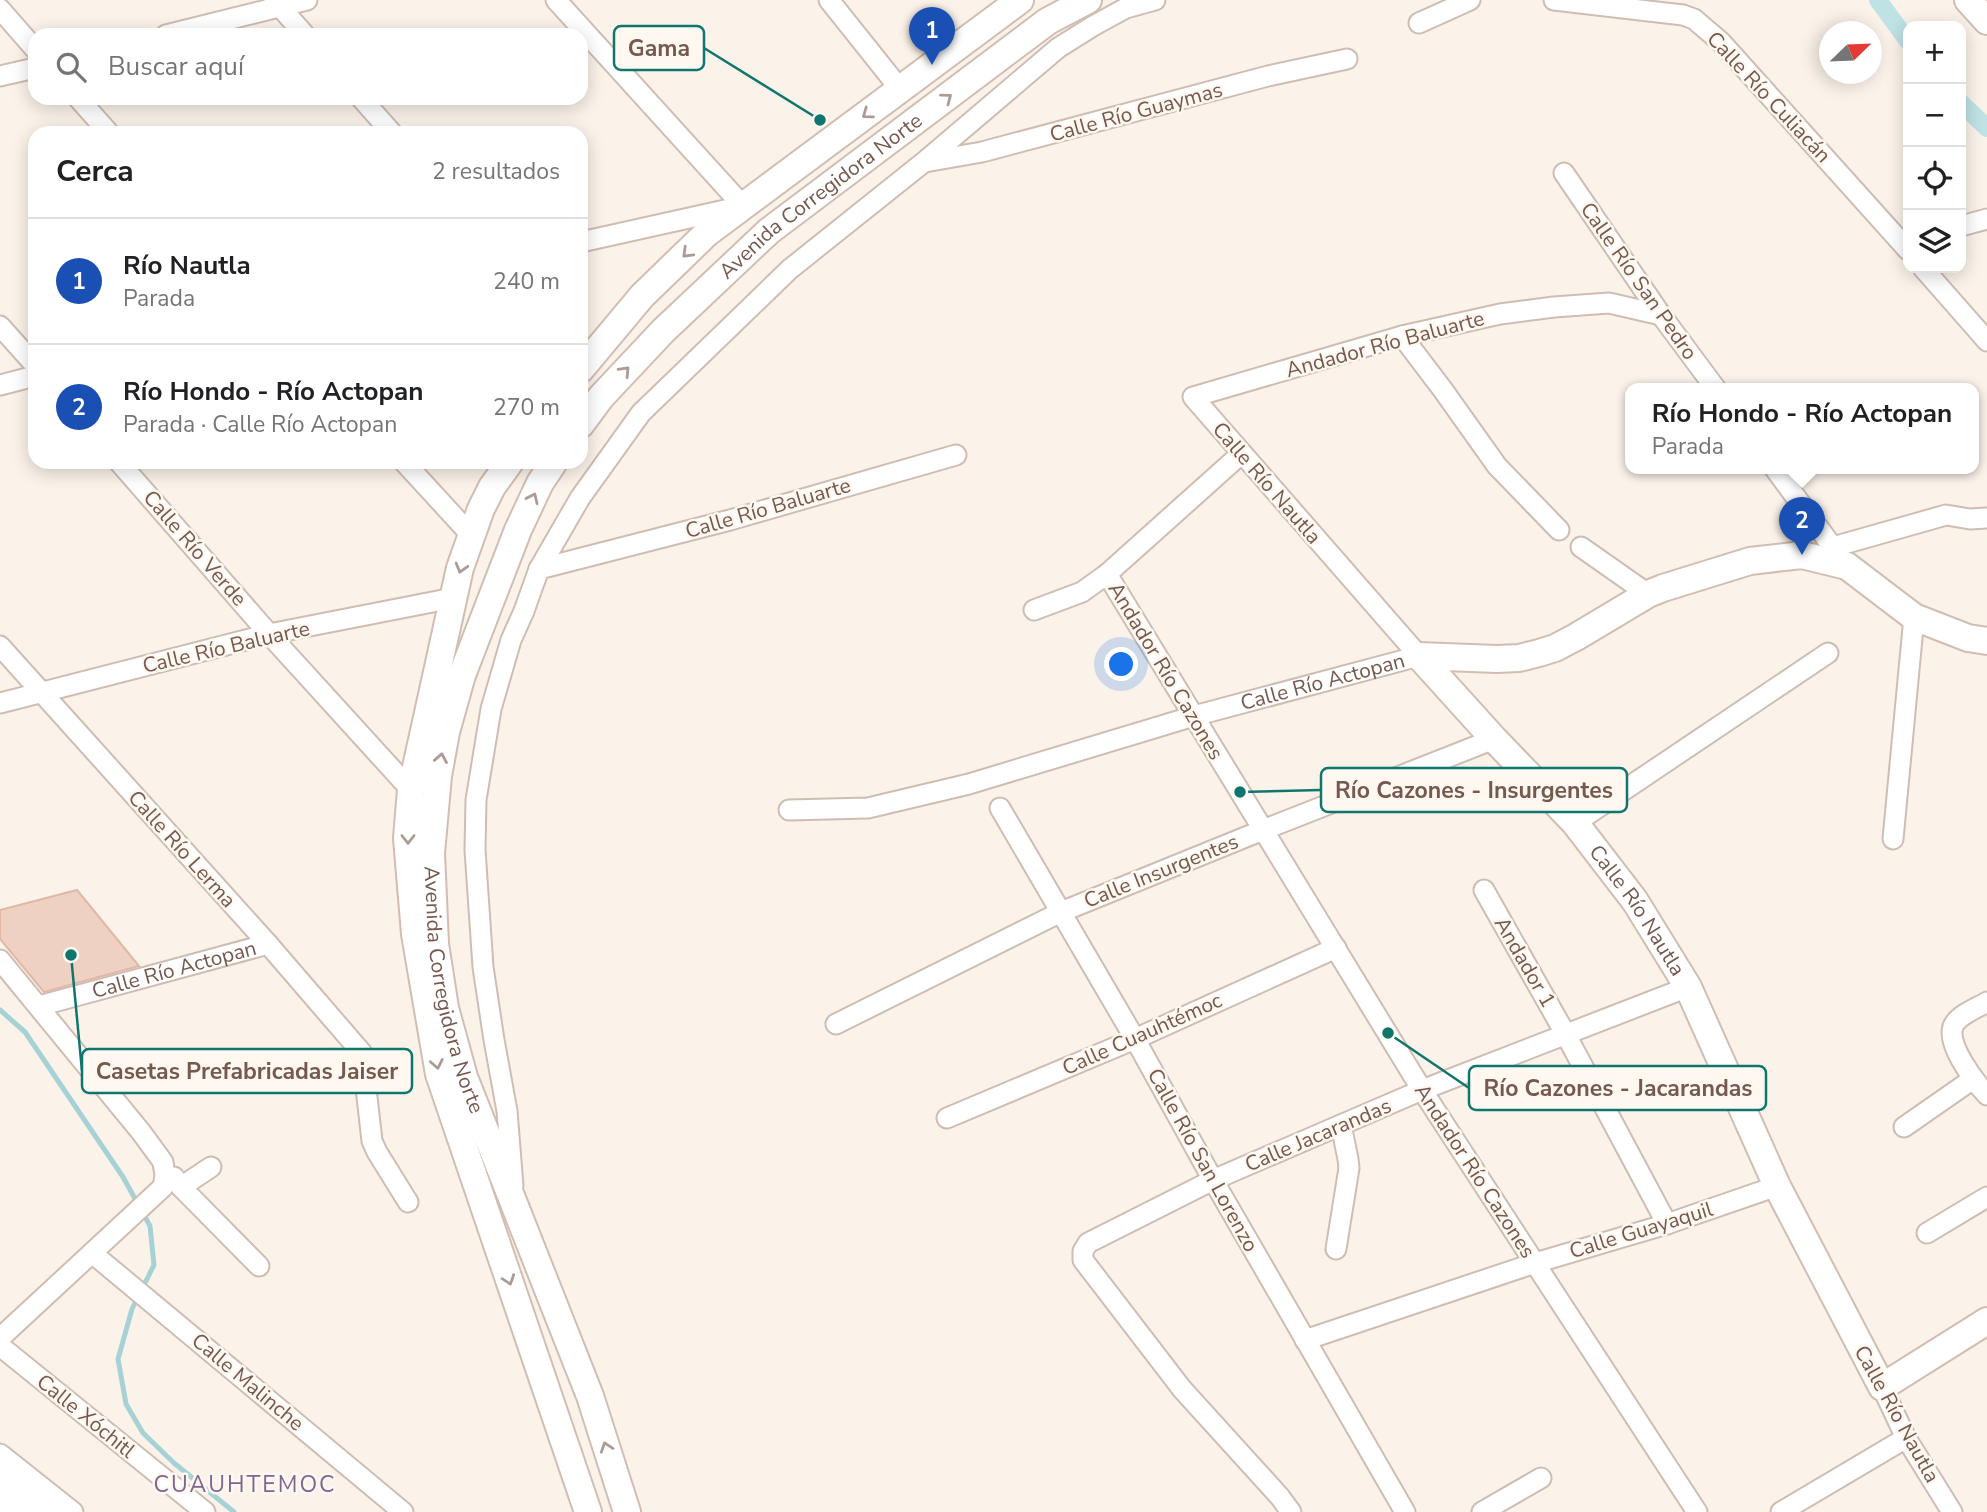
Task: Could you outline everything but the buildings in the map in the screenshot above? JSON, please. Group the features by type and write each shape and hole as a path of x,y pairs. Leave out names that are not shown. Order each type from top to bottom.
{"main road":[{"name":"Avenida Corregidora Norte","path":"588,361 642,296 707,233 1020,0"},
{"name":"Avenida Corregidora Norte","path":"588,415 663,331 769,231 1048,22 1088,0"},
{"path":"1968,0 1987,21"},
{"name":"Avenida Corregidora Norte","path":"505,469 492,487 460,568 411,790 407,838 415,934 439,1074 588,1512"},
{"name":"Avenida Corregidora Norte","path":"549,469 518,530 462,675 446,732 438,776 431,853 435,944 444,1008 464,1077 590,1396 626,1512"},
{"name":"Calle Río Actopan","path":"1419,656 1497,659 1539,653 1576,637 1648,594 1750,561 1802,555 1840,556"},
{"path":"1840,556 1914,617 1968,638 1987,641"},
{"name":"Calle Río Nautla","path":"1419,656 1575,823 1635,901 1688,987 1777,1186 1882,1387"},
{"path":"1882,1387 1987,1321"},
{"path":"0,1476 45,1512"},
{"path":"0,1502 14,1512"}],"street":[{"path":"190,28 277,3 307,0"},
{"path":"556,0 581,28"},
{"path":"829,0 900,89"},
{"path":"515,1204 507,1111 483,967 475,850 476,800 491,709 511,640 539,569 580,498 641,413 790,269 924,162 1058,48 1126,8 1155,0"},
{"path":"1419,23 1470,0"},
{"name":"Calle Río Culiacán","path":"1554,0 1683,15 1694,19 1721,42 1903,241"},
{"path":"277,3 299,28"},
{"path":"0,9 28,41"},
{"path":"588,35 743,206 588,240"},
{"name":"Calle Río Guaymas","path":"924,162 982,152 1268,76 1347,59"},
{"path":"0,76 28,70"},
{"path":"85,105 103,126"},
{"path":"367,105 386,126"},
{"name":"Calle Río San Pedro","path":"1564,173 1661,315 1712,383"},
{"path":"1966,225 1987,219"},
{"path":"1927,273 1987,341"},
{"name":"Andador Río Baluarte","path":"1193,397 1402,336 1500,314 1609,303 1661,315"},
{"path":"0,326 28,357"},
{"path":"1402,336 1497,466 1559,530"},
{"path":"0,385 28,378"},
{"name":"Calle Río Nautla","path":"1193,397 1419,656"},
{"path":"1034,611 1082,592 1107,574 1241,454"},
{"name":"Calle Río Baluarte","path":"539,569 730,520 956,455"},
{"name":"Calle Río Verde","path":"125,469 269,634 411,790"},
{"path":"410,469 471,535"},
{"path":"1779,474 1840,556"},
{"name":"Calle Río Actopan","path":"1840,556 1946,515 1970,519 1987,518"},
{"path":"1581,547 1648,594"},
{"name":"Andador Río Cazones","path":"1107,574 1422,1090 1697,1512"},
{"name":"Calle Río Baluarte","path":"0,703 269,634 453,598"},
{"path":"1894,839 1914,617"},
{"name":"Calle Río Lerma","path":"0,646 268,944 362,1054 372,1141 408,1202"},
{"path":"1575,823 1828,653"},
{"name":"Calle Río Actopan","path":"789,810 868,808 970,784 1194,716 1419,656"},
{"name":"Calle Insurgentes","path":"836,1024 1061,912 1494,739"},
{"name":"Calle Río San Lorenzo","path":"1000,808 1405,1512"},
{"name":"Andador 1","path":"1483,890 1566,1035 1667,1224"},
{"name":"Calle Río Actopan","path":"39,1006 268,944"},
{"name":"Calle Cuauhtémoc","path":"947,1118 1135,1039 1336,948"},
{"path":"0,960 141,1132 181,1187 259,1266"},
{"name":"Calle Jacarandas","path":"1291,1512 1182,1389 1083,1260 1083,1251 1088,1243 1213,1180 1422,1090 1688,987"},
{"path":"1987,1002 1955,1021 1951,1030 1951,1039 1973,1079 1987,1095"},
{"path":"1904,1127 1973,1079"},
{"path":"1336,1249 1349,1168 1340,1125"},
{"path":"0,1338 163,1187 163,1162"},
{"path":"181,1187 211,1167"},
{"name":"Calle Guayaquil","path":"1305,1340 1535,1262 1667,1224 1777,1186"},
{"path":"1927,1233 1987,1197"},
{"name":"Calle Malinche","path":"92,1253 403,1512"},
{"name":"Calle Xóchitl","path":"0,1346 205,1512"},
{"name":"Calle Río Nautla","path":"1882,1387 1906,1438 1952,1512"},
{"path":"1781,1512 1906,1438"},
{"path":"0,1454 73,1512"},
{"path":"1482,1512 1541,1478"}],"waterway":[{"path":"1878,0 1903,34"},
{"path":"1966,108 1987,128"},
{"path":"0,1010 25,1032 123,1177 150,1226 154,1265 132,1309 118,1359 126,1404 143,1433 174,1463 234,1512"}],"place":[{"name":"Río Nautla","path":"932,65"},
{"name":"Gama","path":"820,120"},
{"name":"Río Hondo - Río Actopan","path":"1802,555"},
{"name":"Río Cazones - Insurgentes","path":"1240,792"},
{"name":"Casetas Prefabricadas Jaiser","path":"71,955"},
{"name":"Río Cazones - Jacarandas","path":"1388,1033"}],"district":[{"name":"CUAUHTEMOC","path":"245,1484"}]}
